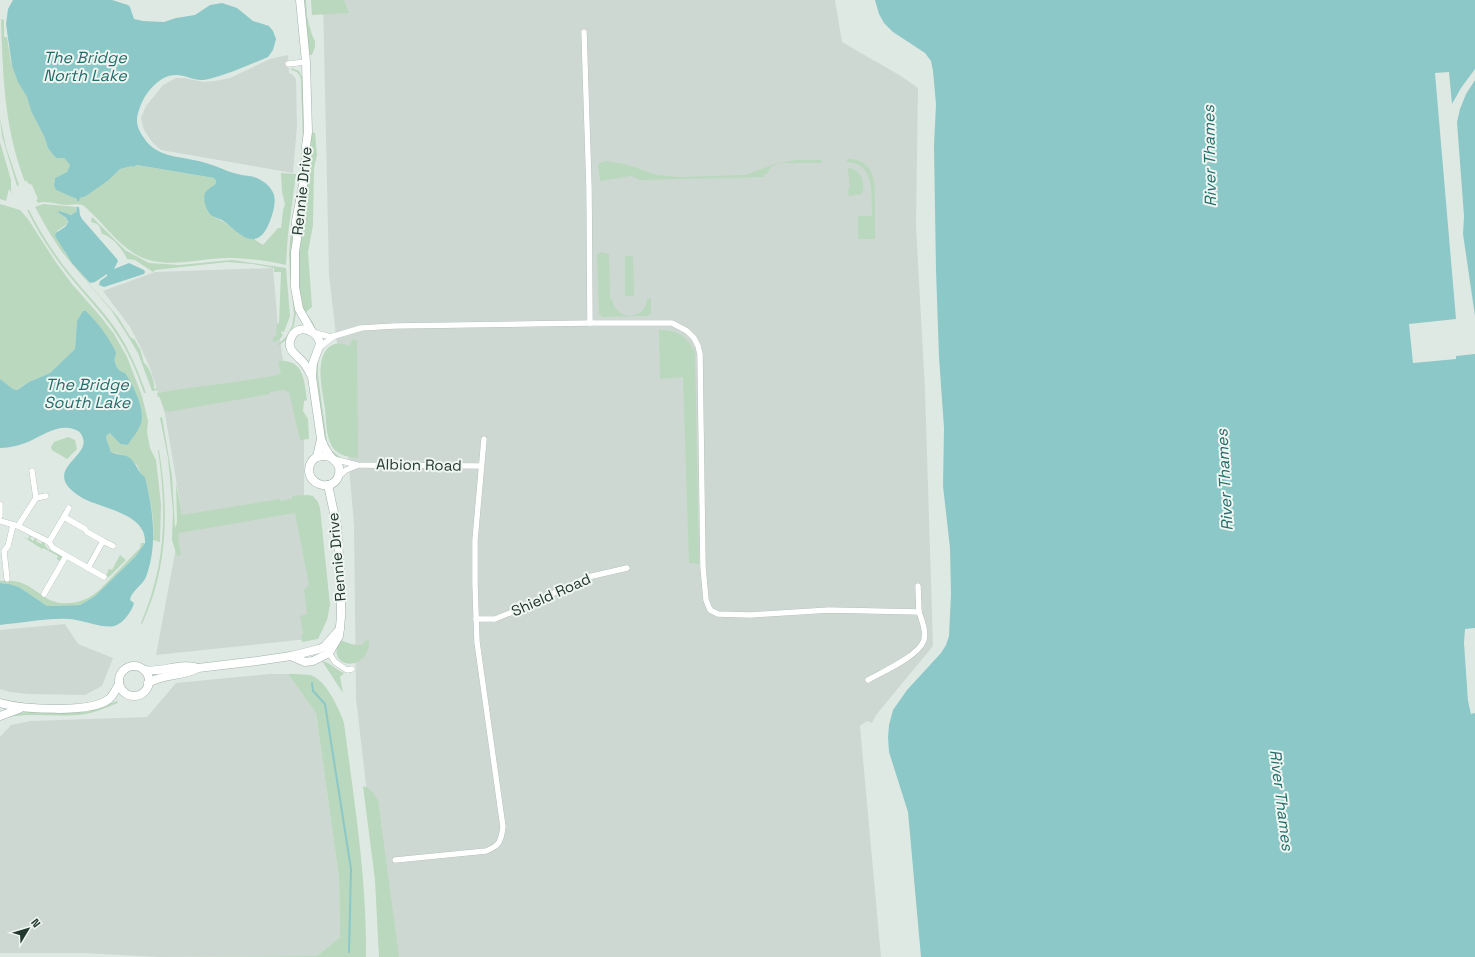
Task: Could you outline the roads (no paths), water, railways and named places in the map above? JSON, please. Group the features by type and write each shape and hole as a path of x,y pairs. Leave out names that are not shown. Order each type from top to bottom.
{"street":[{"name":"Rennie Drive","path":"300,0 306,62 308,132 306,146 307,165 296,221 297,239 295,252 295,287 299,309 319,340 320,347 315,355 312,377 321,439 317,457 310,465 310,475 316,484 322,486 328,485 336,527 341,583 340,629 326,650"},
{"path":"584,32 590,323"},
{"path":"288,64 306,62"},
{"name":"Rennie Drive","path":"299,309 294,333 290,340 290,348 295,356 299,358 306,366 312,377"},
{"path":"294,333 302,329 331,337 361,328 394,326 672,323 687,331 694,338 698,346 701,372 703,567 706,600 710,610 718,614 750,615 829,610 919,612"},
{"path":"320,347 334,336"},
{"path":"299,358 308,359 315,355"},
{"name":"Rennie Drive","path":"321,439 339,468 338,477"},
{"path":"395,860 486,852 495,847 502,839 503,827 479,657 476,619 475,540 484,439"},
{"path":"317,457 326,456 332,458"},
{"name":"Albion Road","path":"332,458 357,465 481,466"},
{"name":"Albion Road","path":"338,477 346,470 357,465"},
{"path":"32,471 36,498"},
{"path":"328,485 336,481 338,477"},
{"path":"7,579 4,551 8,546 15,526 36,498 46,496"},
{"path":"0,504 0,516"},
{"path":"49,542 69,508"},
{"path":"64,517 112,546"},
{"path":"0,521 15,526 49,542 53,548 104,578"},
{"path":"88,568 103,541"},
{"path":"44,594 66,556"},
{"name":"Shield Road","path":"476,619 496,618 529,605 588,577 627,568"},
{"path":"868,680 901,662 918,649 924,640 924,627 919,612 918,586"},
{"path":"109,699 119,684 121,674 128,668 136,667 153,672 192,666 198,668 257,661 326,650 335,662 347,670 352,669"},
{"path":"148,683 158,677 192,672 198,668"},
{"path":"0,703 24,707 86,707 109,699 129,695 135,696 147,689 148,676 144,670"},
{"path":"119,684 121,689 129,695"},
{"path":"0,716 24,707"}],"water":[{"name":"The Bridge North Lake","path":"13,0 112,0 128,5 134,19 164,22 176,18 195,15 210,5 222,3 237,8 253,21 269,26 276,39 273,50 268,57 209,79 197,80 181,75 175,75 162,79 151,88 145,96 137,118 138,128 149,145 156,150 172,156 206,163 238,174 253,177 261,180 267,185 275,198 273,212 265,231 255,239 249,239 209,213 206,209 204,195 206,191 216,183 214,178 137,165 120,169 110,179 86,196 80,198 79,201 56,190 54,185 55,178 67,172 70,165 64,158 57,158 54,156 48,148 44,136 31,111 27,97 18,82 12,66 6,24 8,9"},
{"name":"River Thames","path":"875,0 1475,0 1475,957 921,957 908,812 889,752 888,737 889,725 893,710 907,690 941,653 949,636 951,594 950,548 943,486 944,428 939,357 936,270 934,146 936,104 931,61 925,53 893,32 884,23 879,14"},
{"path":"77,207 79,207 82,219 117,259 118,261 114,269 129,263 144,270 144,274 104,287 99,285 100,281 107,276 107,274 95,282 90,283 72,263 55,236 56,233 66,226 68,222 66,218 58,212 60,211 71,215 76,212"},
{"name":"The Bridge South Lake","path":"83,311 86,311 95,320 110,341 116,352 115,363 128,378 138,398 142,413 140,426 128,445 120,444 110,433 106,436 106,438 111,452 130,458 145,477 153,527 150,565 146,577 131,597 130,600 134,603 131,610 127,617 117,625 109,627 73,619 60,619 0,625 0,583 19,587 47,606 80,605 95,596 135,557 145,543 143,532 137,524 128,517 83,498 75,493 67,484 64,476 66,469 81,450 84,443 80,432 70,428 58,429 23,444 0,448 0,379 13,389 17,390 29,382 50,373 75,349 77,321"}],"waterway":[{"path":"312,683 313,691 325,704 351,869 349,952"}]}
